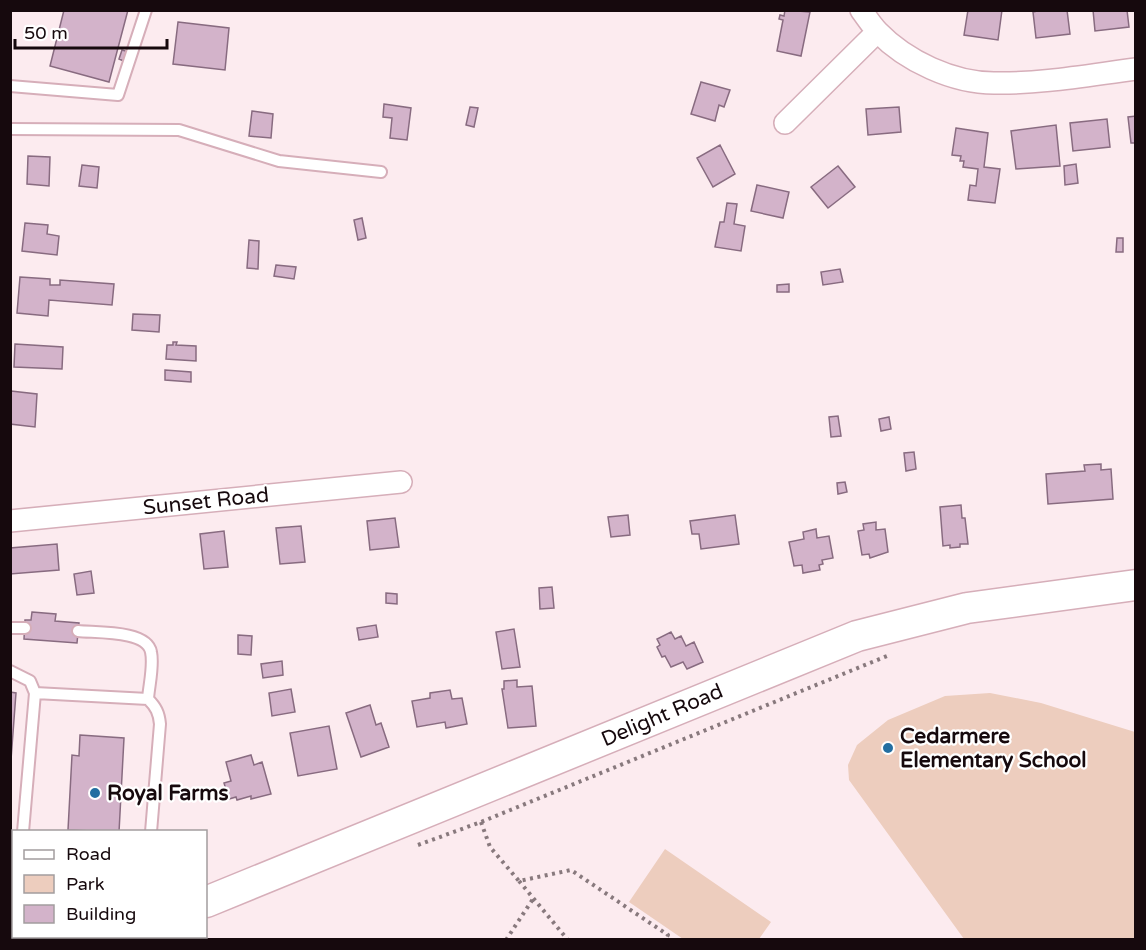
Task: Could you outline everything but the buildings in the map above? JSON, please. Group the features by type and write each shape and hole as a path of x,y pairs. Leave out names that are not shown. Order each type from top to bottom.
{"street":[{"path":"861,10 878,32 905,54 936,70 964,79 992,83 1025,82 1136,69"},
{"path":"785,123 878,32"},
{"name":"Sunset Road","path":"10,521 401,482"},
{"name":"Delight Road","path":"207,902 857,636 967,608 1136,585"}],"lane":[{"path":"10,86 118,95 146,10"},
{"path":"10,129 179,130 279,161 381,172"},
{"path":"10,628 25,628"},
{"path":"78,632 135,636 148,644 152,653 148,699"},
{"path":"10,671 30,681 35,693 23,830"},
{"path":"35,693 148,699 154,705 159,713 160,724 151,830"}],"path":[{"path":"568,939 490,847 481,822 890,655"},
{"path":"519,881 571,870 675,939"},
{"path":"507,939 533,899"},
{"path":"665,939 668,935"}],"green space":[{"path":"990,693 1041,703 1135,732 1135,939 964,939 849,780 848,765 857,745 888,720 945,696"},
{"path":"665,849 771,922 759,939 683,939 629,902"}],"place":[{"name":"Cedarmere Elementary School","path":"888,748"},
{"name":"Royal Farms","path":"95,793"}]}
